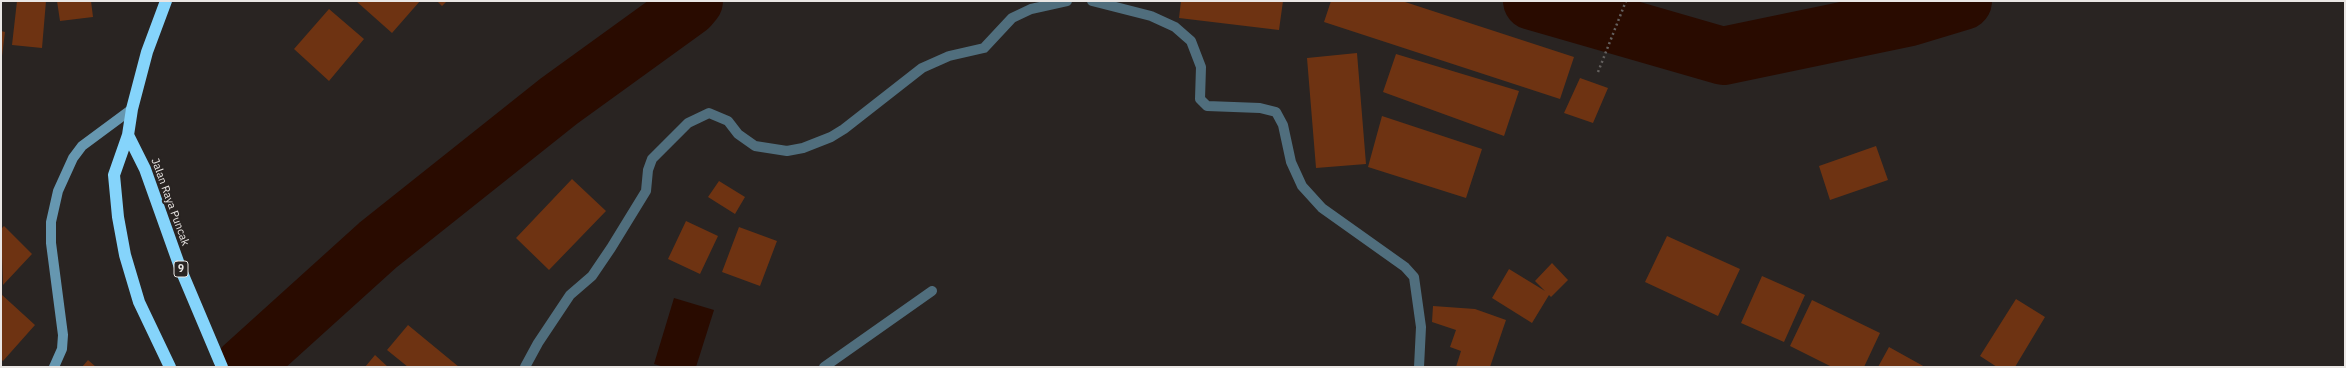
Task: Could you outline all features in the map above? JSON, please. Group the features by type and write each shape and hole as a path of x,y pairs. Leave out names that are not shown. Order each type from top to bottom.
{"highway":[{"path":"166,1 147,52 132,109 128,135 114,175 118,216 125,255 140,302 170,367"},
{"name":"Jalan Raya Puncak","path":"128,135 145,169 181,270 222,367"}],"main road":[{"path":"54,367 62,349 63,335 50,243 51,222 58,191 73,158 82,146 132,109"}],"street":[{"path":"525,367 538,343 570,295 592,276 646,191 648,170 652,159 688,123 709,113 728,121 738,134 755,146 787,151 802,148 831,137 844,129 922,68 949,56 984,48 1012,18 1031,9 1067,1"},
{"path":"1092,1 1151,16 1176,27 1191,41 1201,66 1200,99 1207,106 1260,108 1276,112 1284,125 1291,162 1302,186 1322,208 1405,267 1414,277 1421,327 1419,367"},
{"path":"824,367 932,291"}],"path":[{"path":"1598,72 1616,30 1626,1"}],"shaded area":[{"path":"674,298 714,310 696,367 664,367 654,364"}],"building":[{"path":"17,1 46,1 42,48 12,45"},
{"path":"57,1 91,1 93,17 60,21"},
{"path":"356,1 420,1 392,33"},
{"path":"437,1 447,1 442,6"},
{"path":"1181,1 1283,1 1279,30 1179,18"},
{"path":"1331,1 1402,1 1574,57 1560,99 1324,22"},
{"path":"329,9 364,39 329,81 294,49"},
{"path":"1,31 5,32 2,56 1,56"},
{"path":"1357,53 1366,164 1316,168 1307,58"},
{"path":"1396,54 1519,91 1504,136 1383,92"},
{"path":"1580,78 1608,88 1593,123 1564,113"},
{"path":"1382,116 1482,149 1466,198 1368,167"},
{"path":"1876,146 1888,180 1830,200 1819,166"},
{"path":"572,179 606,211 549,270 516,238"},
{"path":"719,181 745,197 735,214 708,197"},
{"path":"686,221 718,236 700,274 668,259"},
{"path":"4,226 32,254 3,285 1,229"},
{"path":"739,227 777,241 760,286 722,272"},
{"path":"1667,236 1740,269 1718,316 1645,282"},
{"path":"1552,263 1568,280 1551,297 1549,295 1532,323 1492,298 1509,269 1545,291 1535,281"},
{"path":"1762,276 1805,295 1784,342 1741,323"},
{"path":"1,294 35,325 3,361 1,359"},
{"path":"2016,299 2045,317 2015,367 1997,367 1980,356"},
{"path":"1812,300 1880,333 1864,367 1832,367 1790,346"},
{"path":"1433,306 1475,309 1506,320 1490,367 1456,367 1461,351 1450,347 1456,330 1432,322"},
{"path":"408,325 459,367 408,367 387,350"},
{"path":"1889,347 1925,367 1878,367"},
{"path":"375,355 388,367 365,367"},
{"path":"88,360 96,367 82,367"}],"waterway":[{"path":"243,367 378,245 559,101 689,7 694,1"},
{"path":"1532,1 1723,56 1910,17 1963,1"}]}
